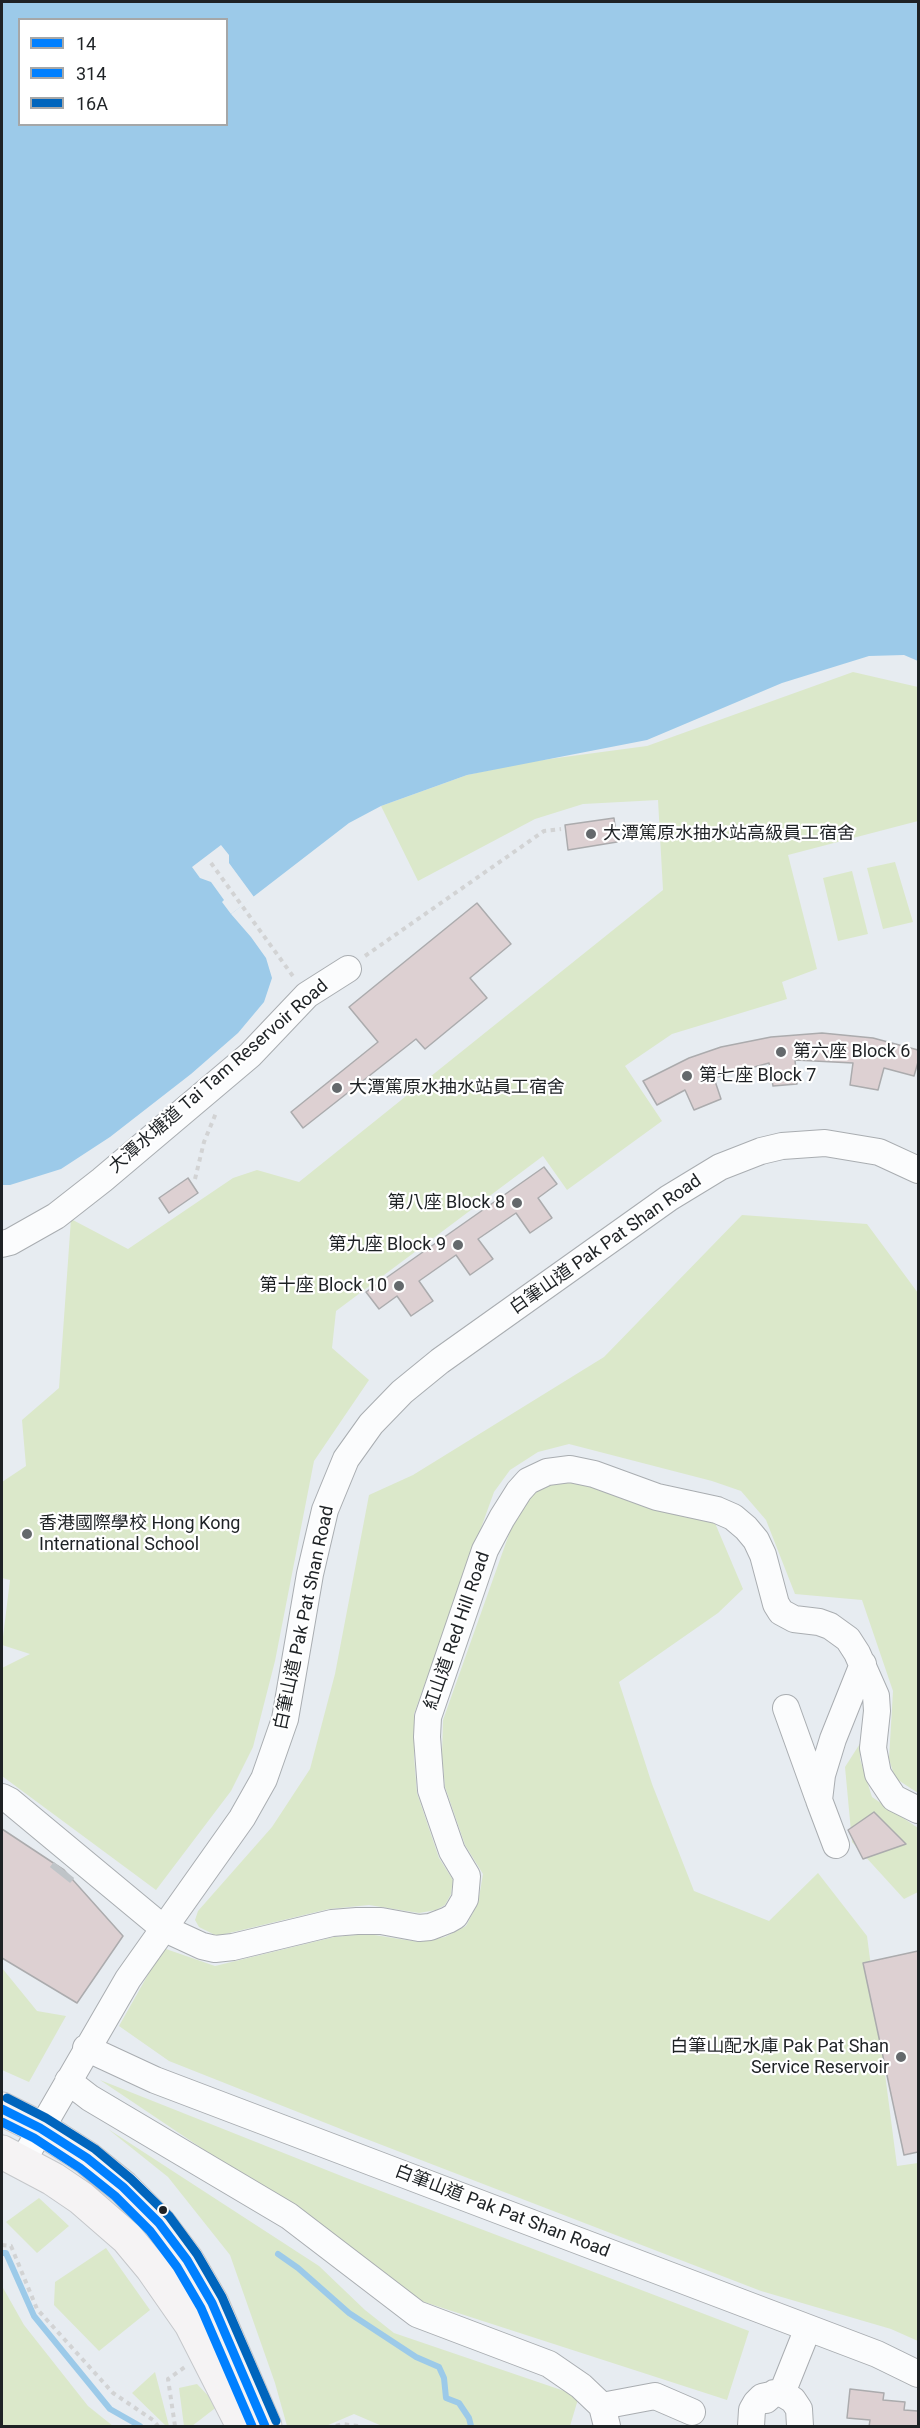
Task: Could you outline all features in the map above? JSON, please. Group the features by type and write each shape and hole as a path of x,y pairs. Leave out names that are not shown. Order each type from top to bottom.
{"main road":[{"path":"2,2109 40,2128 108,2174 142,2205 173,2240 212,2303 265,2427"},
{"path":"12,2157 81,2198 127,2238 174,2298 206,2350 243,2427"}],"street":[{"name":"大潭水塘道 Tai Tam Reservoir Road","path":"2,1244 10,1242 56,1216 102,1180 250,1055 308,995 348,969"},
{"name":"白筆山道 Pak Pat Shan Road","path":"12,2157 40,2128 128,1979 255,1796 272,1760 285,1719 314,1552 332,1490 356,1443 402,1392 440,1361 669,1198 700,1178 740,1158 782,1146 825,1143 879,1152 918,1170"},
{"name":"紅山道 Red Hill Road","path":"4,1796 69,1863 170,1919 188,1942 215,1949 233,1947 332,1923 369,1920 419,1928 441,1924 455,1916 465,1899 467,1876 452,1851 431,1790 427,1737 428,1717 488,1542 519,1491 534,1477 561,1469 586,1471 644,1493 717,1510 733,1517 746,1528 760,1548 776,1604 781,1612 794,1619 819,1622 848,1639 863,1665 876,1696 877,1711 873,1748 878,1774 894,1798 918,1810"},
{"path":"819,1800 828,1756 863,1665"},
{"path":"786,1708 836,1845"},
{"name":"白筆山道 Pak Pat Shan Road","path":"87,2048 155,2080 804,2337 877,2354 918,2374"},
{"path":"68,2081 90,2098 289,2216 417,2314 549,2364 580,2386 605,2416 655,2396 692,2412"},
{"path":"751,2427 752,2410 756,2403 762,2397 780,2393 784,2388 804,2337"},
{"path":"759,2427 768,2397 778,2394 793,2400 799,2409 800,2427"}],"path":[{"path":"348,969 544,831 561,829"},
{"path":"211,863 308,995"},
{"path":"195,1179 204,1142 223,1098 221,1078"},
{"path":"2,2246 11,2246 37,2308 113,2392 153,2420 158,2427"},
{"path":"175,2427 168,2379 206,2350"},
{"path":"336,2427 342,2424 358,2427"}],"green space":[{"path":"853,672 918,687 918,821 788,855 817,969 782,982 787,999 672,1034 625,1066 662,1121 567,1190 543,1156 336,1311 332,1348 369,1380 314,1461 275,1661 253,1747 231,1791 156,1890 2,1776 2,1668 30,1654 2,1645 10,1580 2,1578 2,1482 26,1466 22,1420 59,1388 71,1219 128,1249 233,1178 257,1170 299,1182 663,890 658,800 583,804 535,819 418,881 381,806 467,775 527,762 647,746"},
{"path":"895,862 913,922 883,929 867,868"},
{"path":"852,871 868,934 838,941 823,878"},
{"path":"742,1215 867,1224 918,1293 918,1793 895,1778 889,1759 893,1691 862,1600 795,1594 766,1520 741,1491 712,1481 569,1444 538,1452 510,1470 494,1492 414,1714 417,1793 439,1858 453,1880 451,1894 445,1905 436,1910 419,1913 369,1905 329,1909 217,1936 199,1927 195,1920 198,1911 272,1827 310,1769 335,1674 369,1495 413,1475 604,1357"},
{"path":"569,1473 703,1508 715,1523 743,1589 718,1613 619,1682 652,1784 694,1891 769,1921 818,1873 867,1936 897,2166 918,2163 918,2341 891,2329 761,2291 356,2135 169,2061 119,2026 163,1948 215,1966 334,1937 368,1934 419,1942 445,1937 466,1926 478,1903 483,1874 465,1845 445,1787 442,1756 443,1720 519,1506 530,1491"},
{"path":"861,1742 860,1759 872,1797 918,1828 918,1892 904,1899 852,1842 845,1767"},
{"path":"2,1968 37,2011 66,2016 29,2082 2,2070"},
{"path":"100,2080 344,2177 749,2331 727,2400 424,2302 392,2284 328,2233"},
{"path":"108,2129 319,2266 365,2310 394,2333 579,2396 570,2426 382,2426 354,2414 326,2426 287,2426 275,2383 230,2255 168,2177"},
{"path":"39,2198 69,2226 37,2253 6,2222"},
{"path":"106,2248 150,2310 99,2351 54,2305 55,2282"},
{"path":"2,2286 24,2325 88,2406 113,2426 2,2426"},
{"path":"155,2372 169,2426 166,2426 132,2393"},
{"path":"197,2384 218,2406 192,2426 184,2426 179,2388"}],"water":[{"path":"2,2 918,2 918,661 904,655 869,656 782,683 647,740 467,775 381,806 349,823 231,914 266,958 272,978 264,1002 238,1033 191,1074 110,1137 61,1169 10,1185 2,1185"}],"pier":[{"path":"221,845 229,855 229,863 254,897 231,914 211,882 200,878 192,867"}],"building":[{"name":"大潭篤原水抽水站高級員工宿舍","path":"614,818 617,842 568,850 565,825"},
{"path":"477,903 511,944 470,978 487,998 425,1049 416,1039 303,1128 291,1112 378,1042 349,1007"},
{"path":"822,1033 873,1038 918,1050 918,1062 914,1076 884,1068 878,1090 850,1085 853,1063 795,1060 797,1084 773,1086 769,1063 714,1078 721,1099 694,1110 685,1090 657,1105 643,1081 689,1058 721,1047 771,1037"},
{"path":"544,1167 557,1184 538,1198 552,1218 530,1233 516,1213 478,1239 493,1259 470,1275 456,1255 419,1281 433,1301 411,1316 397,1296 379,1309 366,1292"},
{"path":"188,1178 198,1193 169,1213 159,1198"},
{"path":"874,1812 906,1844 863,1859 848,1830"},
{"path":"2,1829 64,1870 123,1936 77,2003 2,1958"},
{"name":"白筆山配水庫 Pak Pat Shan Service Reservoir","path":"918,1951 918,2152 904,2155 863,1963"},
{"path":"850,2389 884,2393 883,2400 905,2402 904,2410 918,2411 918,2427 869,2427 870,2420 847,2418"}],"waterway":[{"path":"2,2253 6,2253 34,2316 110,2409 140,2426"},
{"path":"278,2254 298,2268 349,2313 416,2357 439,2367 444,2378 446,2398 459,2403 469,2418 471,2426"}],"tunnel":[{"path":"60,1875 64,1870"}],"transit line":[{"name":"16A","path":"7,2098 46,2118 95,2149 131,2179 169,2216 197,2254 222,2297 276,2421"},
{"name":"14","path":"2,2109 40,2128 87,2158 123,2187 159,2223 187,2260 212,2303 265,2426"},
{"name":"314","path":"2,2122 34,2138 80,2168 115,2196 150,2231 177,2267 201,2308 252,2426"}],"place":[{"name":"大潭篤原水抽水站高級員工宿舍","path":"591,834"},
{"name":"第六座 Block 6","path":"781,1052"},
{"name":"第七座 Block 7","path":"687,1076"},
{"name":"大潭篤原水抽水站員工宿舍","path":"337,1088"},
{"name":"第八座 Block 8","path":"517,1203"},
{"name":"第九座 Block 9","path":"458,1245"},
{"name":"第十座 Block 10","path":"399,1286"},
{"name":"香港國際學校 Hong Kong International School","path":"27,1534"},
{"name":"白筆山配水庫 Pak Pat Shan Service Reservoir","path":"901,2057"}]}
